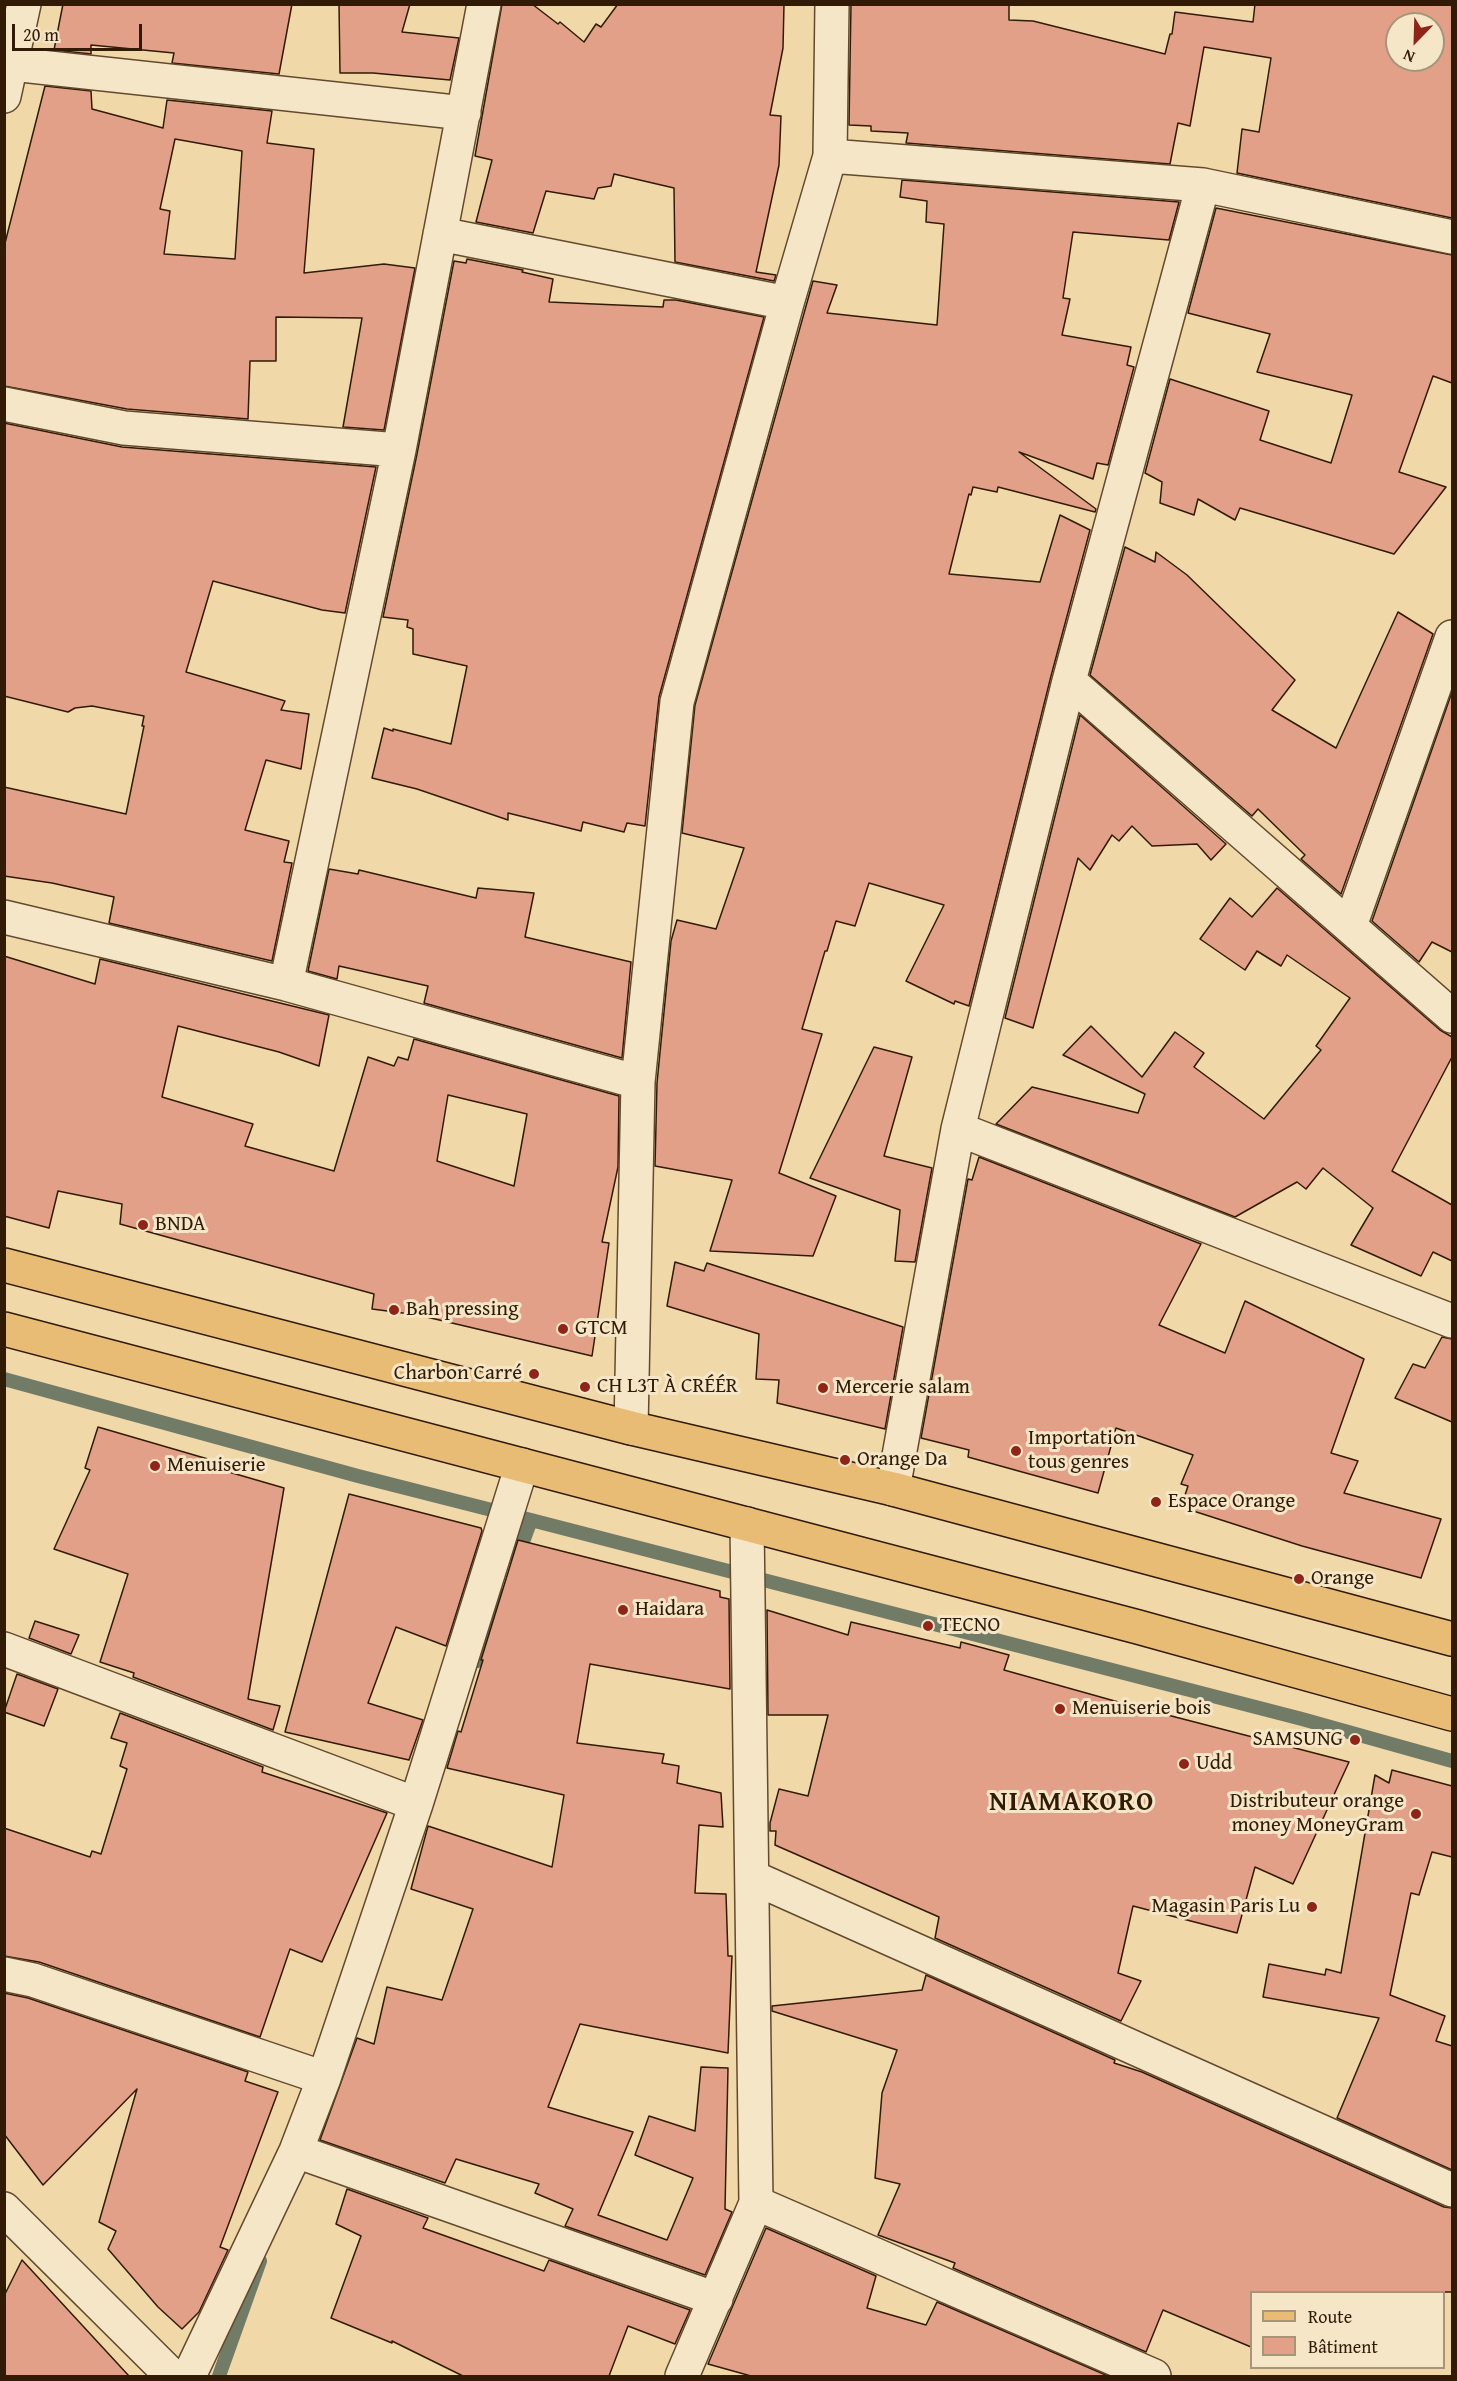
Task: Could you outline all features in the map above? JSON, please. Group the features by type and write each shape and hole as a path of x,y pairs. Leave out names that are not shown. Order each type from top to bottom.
{"main road":[{"path":"4,1265 631,1428 893,1489 1452,1636"},
{"path":"4,1329 1138,1627 1452,1714"}],"street":[{"path":"4,96 24,4"},
{"path":"286,984 399,450 484,4"},
{"path":"631,1428 638,1082 677,702 830,156 832,4"},
{"path":"12,64 464,113"},
{"path":"830,156 1203,185 1452,237"},
{"path":"893,1489 958,1129 1069,681 1203,185"},
{"path":"440,234 787,303"},
{"path":"4,404 124,428 399,450"},
{"path":"1350,926 1452,637"},
{"path":"1069,681 1452,1016"},
{"path":"4,917 286,984 638,1082"},
{"path":"958,1129 1452,1321"},
{"path":"189,2376 296,2151 324,2078 416,1804 522,1465"},
{"path":"682,2376 756,2203 747,1524"},
{"path":"4,1649 416,1804"},
{"path":"752,1877 1452,2190"},
{"path":"4,1974 33,1980 324,2078"},
{"path":"296,2151 716,2299"},
{"path":"756,2203 1154,2376"},
{"path":"4,2209 172,2376"}],"building":[{"path":"63,4 292,4 279,74 172,63 174,53 91,45 91,54 54,50"},
{"path":"339,4 410,4 402,32 459,38 450,80 373,73 340,73"},
{"path":"502,4 532,4 558,24 560,22 584,42 596,24 601,27 618,4 784,4 783,48 770,115 781,116 779,165 756,272 776,275 774,281 675,262 674,188 614,174 611,186 598,188 594,199 546,191 533,233 476,222 492,160 475,156"},
{"path":"851,4 1009,4 1009,20 1033,21 1165,54 1170,34 1172,34 1175,12 1253,22 1255,4 1452,4 1452,218 1237,173 1242,129 1259,132 1271,58 1204,47 1190,126 1178,123 1170,164 906,143 908,133 871,131 871,126 849,125"},
{"path":"45,86 91,91 92,109 163,128 167,100 272,111 267,143 314,149 304,273 384,264 415,268 384,430 343,427 362,318 276,317 276,361 250,361 248,419 127,409 4,386 4,247","holes":["175,139 242,151 235,259 164,254 170,211 160,209"]},
{"path":"902,180 1179,202 1169,240 1073,232 1063,298 1070,299 1062,335 1131,347 1127,365 1134,367 1108,465 1097,463 1093,479 1019,452 1096,509 1095,512 998,487 997,492 973,487 971,495 969,494 949,574 1040,582 1060,515 1090,530 1051,676 969,1006 955,1001 954,1004 906,981 944,905 869,883 855,926 836,921 827,951 825,951 802,1029 822,1034 779,1173 836,1196 813,1256 710,1251 732,1180 655,1166 657,1083 671,941 677,920 716,929 744,848 682,833 695,705 813,281 837,285 827,313 937,325 944,224 926,222 927,201 900,197"},
{"path":"1216,208 1452,255 1452,383 1433,376 1399,472 1446,487 1394,554 1240,508 1235,520 1198,499 1194,515 1160,503 1162,482 1145,473 1170,379 1269,411 1260,440 1331,463 1352,395 1257,372 1270,334 1188,313"},
{"path":"467,259 523,270 522,272 553,279 549,302 663,307 664,300 676,300 764,317 659,697 645,826 627,823 624,832 583,822 581,831 508,813 508,820 417,789 372,778 384,728 451,744 467,666 413,654 413,629 407,627 408,620 383,617 454,261 466,263"},
{"path":"4,423 122,447 376,467 345,613 322,610 213,581 186,672 285,701 281,710 309,714 301,769 266,760 245,830 289,841 284,862 292,863 272,961 109,923 114,897 52,883 4,876 4,787 126,814 144,726 142,726 144,716 92,706 75,708 68,712 4,696"},
{"path":"1125,547 1155,562 1156,552 1187,575 1295,680 1272,710 1336,748 1398,612 1433,634 1341,894 1301,859 1305,855 1258,809 1252,816 1090,675"},
{"path":"1452,692 1452,952 1432,942 1419,962 1372,921"},
{"path":"1080,715 1226,844 1211,860 1197,844 1152,846 1132,826 1119,841 1112,835 1090,870 1078,858 1033,1028 1005,1018"},
{"path":"329,869 358,874 359,870 476,898 478,888 534,893 525,937 631,962 622,1058 424,1003 428,986 339,966 337,979 308,971"},
{"path":"1277,888 1440,1030 1452,1037 1452,1057 1392,1171 1452,1205 1452,1261 1433,1252 1421,1276 1351,1245 1373,1208 1323,1168 1306,1189 1297,1182 1235,1217 996,1124 1032,1087 1138,1113 1145,1094 1063,1055 1091,1026 1142,1077 1175,1032 1204,1053 1194,1067 1264,1119 1321,1050 1316,1046 1350,998 1287,955 1281,966 1257,951 1245,970 1200,939 1230,898 1252,917"},
{"path":"4,956 95,984 100,959 329,1015 319,1066 279,1052 178,1026 162,1097 253,1124 245,1146 334,1171 368,1057 394,1066 398,1057 408,1060 414,1039 619,1096 618,1167 602,1242 609,1243 592,1356 418,1315 372,1309 374,1294 120,1224 122,1204 58,1191 49,1228 4,1216","holes":["448,1095 527,1114 514,1186 437,1161"]},
{"path":"874,1047 912,1057 884,1156 932,1168 915,1262 895,1261 900,1210 810,1178"},
{"path":"979,1157 1201,1244 1159,1325 1225,1353 1245,1301 1364,1359 1331,1453 1358,1461 1344,1493 1441,1519 1421,1578 1302,1546 1181,1507 1188,1486 1181,1484 1193,1455 1116,1428 1098,1493 968,1457 969,1450 921,1438 968,1179 972,1180"},
{"path":"675,1262 704,1271 707,1263 903,1327 885,1429 777,1403 779,1380 756,1379 759,1334 667,1306"},
{"path":"1442,1337 1452,1339 1452,1422 1395,1398 1413,1364 1425,1368"},
{"path":"98,1427 225,1464 222,1470 284,1488 248,1699 280,1706 273,1730 133,1677 134,1673 100,1662 128,1574 54,1549 90,1470 85,1468"},
{"path":"349,1494 481,1528 482,1531 446,1646 396,1627 368,1703 423,1720 409,1760 285,1732"},
{"path":"518,1540 720,1591 720,1597 729,1599 730,1689 590,1664 577,1743 664,1754 662,1763 679,1766 677,1783 721,1793 723,1827 699,1825 695,1893 726,1894 728,1956 732,1956 728,2053 580,2024 548,2107 633,2132 598,2215 667,2240 693,2178 635,2155 649,2116 695,2131 701,2067 728,2068 725,2209 732,2212 705,2275 565,2226 573,2209 535,2193 539,2184 456,2159 445,2183 320,2140 357,2038 374,2044 387,1987 442,2000 473,1909 411,1889 428,1826 552,1867 564,1795 447,1768 458,1731 461,1732"},
{"path":"767,1610 848,1635 851,1622 960,1648 961,1642 1009,1655 1004,1670 1349,1762 1293,1884 1255,1867 1237,1933 1133,1906 1118,1973 1141,1981 1121,2021 935,1938 939,1917 775,1845 776,1831 770,1831 770,1823 779,1789 808,1796 828,1715 768,1715"},
{"path":"35,1621 79,1635 71,1654 29,1638"},
{"path":"17,1674 58,1689 44,1726 4,1712"},
{"path":"120,1713 263,1767 262,1772 387,1813 322,1962 290,1949 260,2037 39,1962 4,1956 4,1828 90,1857 92,1851 101,1854 127,1769 120,1766 127,1743 111,1738"},
{"path":"1392,1770 1452,1786 1452,1857 1432,1852 1419,1895 1411,1893 1390,1995 1445,2016 1436,2041 1452,2046 1452,2170 1337,2118 1379,2018 1263,1997 1269,1964 1325,1975 1326,1969 1341,1973 1375,1775 1389,1783"},
{"path":"926,1975 1115,2060 1114,2063 1142,2072 1444,2207 1452,2208 1452,2292 1250,2291 1250,2347 1163,2310 1146,2352 953,2268 955,2263 878,2235 900,2184 875,2178 882,2093 897,2050 772,2011 772,2006 922,1990"},
{"path":"4,1993 28,1998 248,2072 245,2081 278,2092 220,2247 228,2250 199,2312 182,2329 158,2307 108,2249 116,2231 99,2222 137,2089 43,2185 4,2134"},
{"path":"347,2189 428,2218 423,2228 544,2271 549,2260 690,2310 675,2344 628,2326 609,2376 463,2376 392,2341 392,2343 331,2318 361,2236 336,2224"},
{"path":"766,2228 876,2276 867,2308 926,2325 937,2302 1108,2376 751,2376 708,2364"},
{"path":"22,2260 129,2376 4,2376 4,2296"}],"waterway":[{"path":"4,1379 358,1476 531,1520 517,1558"},
{"path":"531,1520 1302,1719 1452,1761"},
{"path":"477,1661 502,1595"},
{"path":"219,2376 260,2261"}],"place":[{"name":"BNDA","path":"143,1225"},
{"name":"Bah pressing","path":"394,1310"},
{"name":"GTCM","path":"563,1329"},
{"name":"Charbon Carré","path":"534,1374"},
{"name":"CH L3T À CRÉÉR","path":"585,1387"},
{"name":"Mercerie salam","path":"823,1388"},
{"name":"Importation tous genres","path":"1016,1451"},
{"name":"Orange Da","path":"845,1460"},
{"name":"Menuiserie","path":"155,1466"},
{"name":"Espace Orange","path":"1156,1502"},
{"name":"Orange","path":"1299,1579"},
{"name":"Haidara","path":"623,1610"},
{"name":"TECNO","path":"928,1626"},
{"name":"Menuiserie bois","path":"1060,1709"},
{"name":"SAMSUNG","path":"1355,1740"},
{"name":"Udd","path":"1184,1764"},
{"name":"Distributeur orange money MoneyGram","path":"1416,1814"},
{"name":"Magasin Paris Lu","path":"1312,1907"}],"district":[{"name":"NIAMAKORO","path":"1072,1803"}]}
